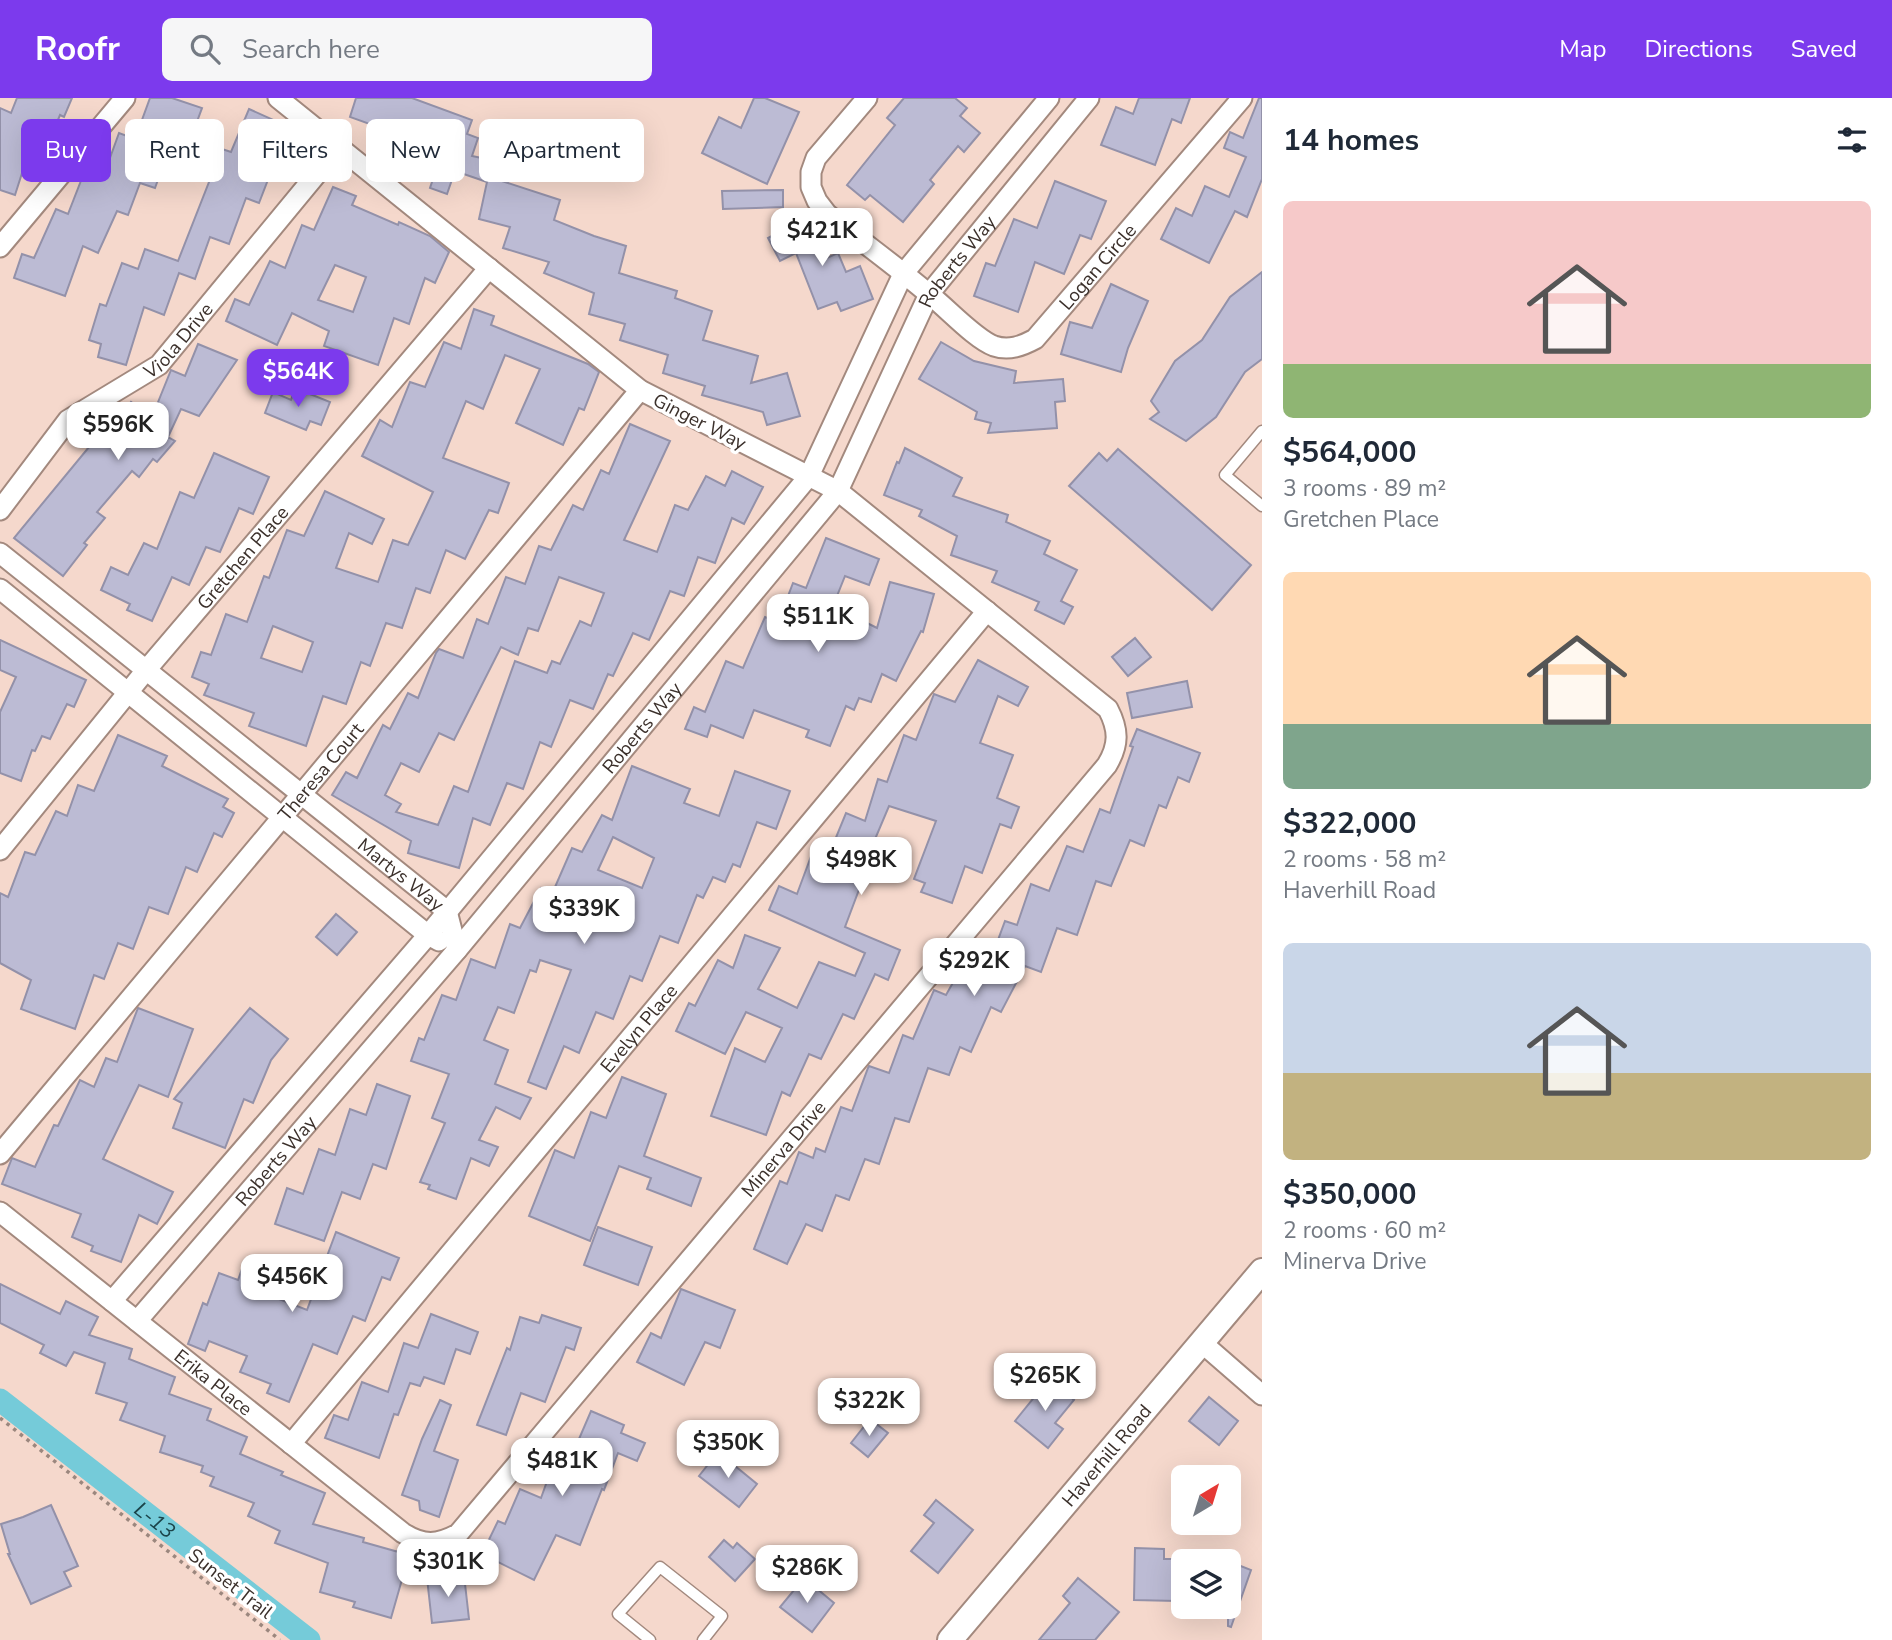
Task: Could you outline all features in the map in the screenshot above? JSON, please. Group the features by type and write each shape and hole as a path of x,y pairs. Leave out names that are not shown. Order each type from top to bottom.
{"street":[{"path":"0,247 125,98"},
{"name":"Ginger Way","path":"278,98 304,119"},
{"name":"Logan Circle","path":"867,98 816,158 811,172 811,187 817,201 827,214 980,338 993,346 1008,348 1023,346 1035,339 1242,98"},
{"name":"Roberts Way","path":"112,1301 428,934 808,476 904,274 1049,98"},
{"name":"Roberts Way","path":"137,1321 457,950 838,491 929,294 1089,98"},
{"name":"Ginger Way","path":"352,157 640,390 838,491 1108,709 1115,722 1117,737"},
{"name":"Viola Drive","path":"0,510 68,420 159,365 310,182"},
{"name":"Gretchen Place","path":"0,850 147,669 489,268"},
{"name":"Theresa Court","path":"0,1154 640,390"},
{"name":"Martys Way","path":"0,553 447,911 457,950"},
{"name":"Martys Way","path":"0,589 428,934 457,950"},
{"name":"Evelyn Place","path":"291,1444 987,611"},
{"name":"Minerva Drive","path":"430,1543 445,1541 458,1534 1107,765 1115,752 1117,737"},
{"name":"Erika Place","path":"0,1212 403,1533 416,1541 430,1543"},
{"name":"Haverhill Road","path":"950,1640 1262,1271"},
{"path":"1201,1342 1262,1395"}],"lane":[{"path":"1262,431 1225,475 1262,506"},
{"path":"650,1640 618,1615 660,1567 722,1616 703,1640"}],"path":[{"name":"Sunset Trail","path":"0,1418 280,1640"}],"building":[{"path":"17,98 72,98 64,117 60,115 58,119 21,119 21,176 15,195 0,190 0,108 11,113"},
{"path":"150,98 172,98 202,108 198,119 142,119"},
{"path":"356,98 412,98 472,120 467,134 478,138 472,156 479,157 479,179 465,174 465,119 366,119 366,123 350,117"},
{"path":"754,98 765,98 799,112 767,184 702,153 719,117 741,128"},
{"path":"904,98 955,98 967,108 960,116 980,133 964,152 958,146 930,180 934,184 903,222 870,195 865,200 847,185 895,125 887,118"},
{"path":"1139,98 1190,98 1181,123 1172,119 1155,165 1101,145 1116,107 1133,114"},
{"path":"1259,98 1262,98 1262,179 1247,217 1235,211 1209,263 1161,239 1176,208 1192,216 1205,186 1229,197 1246,157 1224,148 1230,132 1243,138"},
{"path":"249,109 271,119 245,119"},
{"path":"119,133 125,135 125,182 157,182 155,188 140,183 128,215 117,211 98,253 83,246 65,296 14,278 22,254 34,258 56,209 68,214 80,182 111,182 111,155"},
{"path":"238,135 238,182 267,182 259,203 246,198 229,244 210,237 195,279 179,273 164,315 144,307 126,365 98,357 101,344 89,340 100,304 106,306 122,263 138,269 145,249 178,261 209,182 224,182 224,150 231,152"},
{"path":"1055,181 1106,201 1091,239 1080,235 1064,274 1035,262 1018,312 974,296 986,263 995,266 1014,219 1037,228"},
{"path":"432,182 451,182 447,194 430,188"},
{"path":"487,182 505,182 560,200 554,220 626,246 619,273 677,291 675,298 712,311 703,340 758,356 751,383 787,373 800,416 767,425 763,412 702,395 705,386 663,373 668,355 620,340 625,324 589,314 594,293 544,273 549,262 503,248 510,227 479,219"},
{"path":"333,187 356,196 352,205 430,236 449,252 435,283 425,278 409,324 394,318 378,365 324,346 329,331 292,313 277,345 226,321 235,299 249,305 270,261 285,268 302,225 314,230","holes":["335,265 366,277 353,312 318,300"]},
{"path":"783,190 783,207 723,209 722,191"},
{"path":"807,218 827,258 838,253 846,272 860,266 873,299 841,311 837,302 818,309 796,253 780,261 768,238"},
{"path":"1262,272 1262,359 1245,372 1216,417 1186,441 1150,419 1159,412 1151,401 1175,361 1202,340 1230,297"},
{"path":"1111,284 1148,301 1121,372 1061,354 1070,322 1092,328"},
{"path":"474,309 494,316 491,325 588,364 599,372 584,410 579,408 563,445 516,423 540,369 505,355 483,409 466,401 443,458 509,483 498,513 489,510 465,559 446,550 430,593 416,588 402,628 386,623 370,666 361,662 346,704 323,696 306,746 249,726 254,713 204,695 209,684 192,677 201,652 211,655 226,614 247,622 264,576 269,578 287,530 304,536 325,491 384,519 372,544 349,533 336,568 378,582 393,540 408,545 433,492 362,456 380,420 392,427 410,382 425,387 444,342 461,349","holes":["273,626 313,642 302,672 261,658"]},
{"path":"941,342 974,361 1016,371 1014,383 1063,379 1065,401 1055,402 1057,428 988,433 991,423 975,419 977,412 919,379"},
{"path":"198,344 237,360 199,416 181,409 168,437 175,441 157,462 153,459 139,477 132,471 97,512 105,518 84,543 87,545 63,576 14,538 94,441 100,446 131,402 152,417 171,370 185,376"},
{"path":"295,388 330,402 321,425 310,421 306,430 265,413 273,392 291,400"},
{"path":"630,424 670,441 624,540 657,552 675,505 688,510 706,476 725,486 732,471 763,487 744,524 732,518 715,563 698,557 684,596 670,591 649,640 633,633 613,676 608,674 593,709 570,700 551,747 540,742 523,789 507,783 490,825 473,818 459,868 408,853 411,841 332,795 346,772 357,778 383,725 390,729 408,693 418,698 439,649 463,658 477,619 488,624 506,577 525,584 539,546 551,550 573,505 583,510 601,470 609,474","holes":["559,577 604,593 591,626 580,621 560,664 552,661 547,673 515,661 468,792 454,786 438,825 396,812 401,804 385,795 401,763 419,772 439,733 454,740 501,647 518,655 528,628 538,631"]},
{"path":"905,448 962,478 953,496 1008,515 1006,522 1050,541 1044,554 1077,570 1061,601 1073,607 1064,624 1035,610 1039,602 992,582 997,571 951,555 957,536 919,516 922,510 884,495"},
{"path":"1118,449 1251,565 1212,610 1069,486 1099,453 1107,461"},
{"path":"214,453 269,477 253,514 239,508 220,552 206,547 189,585 172,577 152,621 127,610 130,604 101,590 111,567 128,575 144,543 157,549 180,492 194,498"},
{"path":"826,538 879,559 869,585 845,576 833,606 877,628 890,582 934,594 923,632 921,631 896,681 882,674 871,702 859,698 854,710 846,706 830,746 806,737 809,730 754,710 743,738 711,725 707,737 685,729 694,707 705,712 726,661 743,668 765,617 778,622 793,583 806,588"},
{"path":"1135,638 1151,657 1128,676 1112,657"},
{"path":"0,640 86,680 74,707 67,704 50,739 42,736 35,751 32,750 21,781 0,773 0,712 16,677 0,670"},
{"path":"978,660 1028,687 1018,706 998,696 980,743 1013,755 997,798 1019,807 1011,828 1000,824 982,873 965,866 952,903 921,892 925,883 914,879 936,821 889,806 859,877 863,879 845,927 900,950 888,980 875,974 854,1019 843,1014 821,1059 809,1054 790,1096 782,1092 766,1135 711,1116 735,1048 765,1062 782,1028 746,1012 725,1054 676,1031 689,1003 695,1006 718,960 733,968 745,935 780,948 758,989 797,1008 819,962 855,976 865,953 769,910 779,886 797,894 813,851 828,857 846,813 865,821 878,779 887,782 904,735 916,740 934,694 955,702"},
{"path":"1187,681 1192,707 1132,718 1127,693"},
{"path":"1137,729 1200,753 1189,782 1178,777 1166,808 1159,805 1144,846 1130,840 1111,886 1096,881 1077,935 1057,928 1041,972 1025,966 1001,1012 991,1007 971,1052 960,1047 949,1075 928,1068 909,1122 895,1118 879,1164 865,1159 849,1200 836,1195 822,1231 806,1224 787,1264 754,1249 780,1181 787,1184 799,1152 813,1158 816,1148 825,1152 841,1107 852,1111 869,1066 889,1073 903,1035 913,1039 934,990 946,995 964,963 985,975 1005,921 1017,925 1031,884 1049,891 1067,846 1083,852 1100,809 1110,813"},
{"path":"118,735 167,756 162,766 228,799 223,807 234,813 222,837 214,833 197,872 186,867 168,914 149,907 133,949 118,943 104,979 94,975 75,1029 21,1009 31,980 0,963 0,893 8,897 25,852 35,855 56,811 67,816 78,785 94,791"},
{"path":"632,766 690,789 684,803 719,816 735,771 790,791 776,829 757,822 740,867 733,864 725,882 713,877 703,898 697,895 678,943 660,936 642,981 630,976 613,1019 596,1012 579,1053 564,1046 546,1089 528,1082 571,970 540,960 536,972 530,970 514,1013 498,1007 484,1040 508,1050 495,1084 531,1098 520,1119 496,1107 479,1140 498,1147 489,1166 471,1158 456,1199 428,1189 430,1185 420,1182 445,1123 432,1118 449,1074 411,1061 419,1038 424,1040 442,995 456,1000 471,959 495,968 510,924 520,928 541,888 552,894 572,848 582,852 602,815 612,820","holes":["613,837 654,858 642,888 598,870"]},
{"path":"336,914 357,932 337,955 316,937"},
{"path":"138,1008 193,1029 168,1097 139,1085 103,1159 173,1192 157,1224 139,1215 121,1262 91,1251 93,1246 72,1237 81,1214 2,1184 12,1158 35,1167 54,1125 58,1126 80,1080 94,1087 106,1058 117,1062"},
{"path":"250,1008 288,1039 271,1060 253,1103 244,1099 225,1148 173,1128 182,1103 174,1099"},
{"path":"622,1077 666,1094 644,1156 701,1178 691,1206 647,1189 651,1178 619,1166 590,1241 529,1216 555,1150 574,1158 591,1112 606,1118"},
{"path":"377,1084 410,1096 386,1169 373,1164 360,1199 342,1192 324,1241 275,1224 287,1188 303,1194 319,1149 335,1155 350,1109 366,1115"},
{"path":"598,1227 652,1247 638,1285 584,1265"},
{"path":"336,1232 399,1258 390,1280 382,1277 365,1321 353,1316 337,1354 313,1344 289,1402 267,1393 271,1384 240,1372 247,1356 209,1341 205,1351 188,1344 203,1303 207,1305 219,1273 238,1280 242,1269 276,1282 271,1296 307,1310"},
{"path":"0,1284 60,1314 66,1301 98,1317 89,1335 132,1349 129,1359 175,1377 169,1394 211,1409 207,1420 247,1437 240,1454 325,1493 313,1524 364,1538 363,1542 409,1555 391,1618 353,1607 355,1602 320,1592 328,1563 275,1543 280,1531 248,1516 254,1503 210,1486 214,1477 201,1472 203,1466 160,1452 165,1436 120,1420 127,1403 96,1393 105,1363 74,1352 66,1366 40,1353 44,1345 0,1323"},
{"path":"681,1289 735,1310 720,1348 705,1342 684,1385 637,1362 651,1333 661,1338"},
{"path":"431,1314 478,1332 470,1354 456,1349 444,1384 424,1377 420,1386 410,1383 398,1415 394,1414 379,1458 325,1438 334,1415 348,1420 362,1382 388,1392 404,1343 418,1348"},
{"path":"542,1315 581,1328 574,1350 566,1347 545,1402 521,1393 506,1435 477,1425 507,1348 510,1350 520,1317 539,1323"},
{"path":"1049,1379 1074,1400 1055,1423 1063,1429 1048,1448 1015,1421"},
{"path":"1209,1397 1238,1421 1219,1445 1189,1421"},
{"path":"440,1400 451,1405 434,1451 458,1460 439,1517 420,1510 419,1501 402,1495 422,1439"},
{"path":"591,1411 624,1425 621,1433 645,1443 637,1461 618,1453 580,1545 556,1535 534,1580 482,1554 498,1521 505,1524 520,1489 541,1498 559,1448 573,1453"},
{"path":"870,1419 888,1433 868,1457 851,1443"},
{"path":"718,1452 757,1484 739,1507 699,1476"},
{"path":"936,1500 973,1530 938,1573 911,1551 934,1523 924,1515"},
{"path":"51,1505 78,1566 64,1572 71,1586 31,1604 8,1554 1,1524"},
{"path":"724,1540 733,1548 737,1543 755,1559 735,1581 709,1557"},
{"path":"1135,1548 1164,1549 1164,1559 1171,1559 1171,1601 1134,1600"},
{"path":"1241,1566 1251,1570 1241,1598"},
{"path":"464,1575 469,1619 432,1623 427,1578"},
{"path":"804,1578 834,1603 812,1632 780,1607"},
{"path":"1078,1578 1119,1612 1095,1640 1039,1640 1070,1603 1063,1596"},
{"path":"1228,1619 1234,1619 1231,1627 1228,1626"}],"waterway":[{"name":"L-13","path":"0,1400 309,1640"}]}
